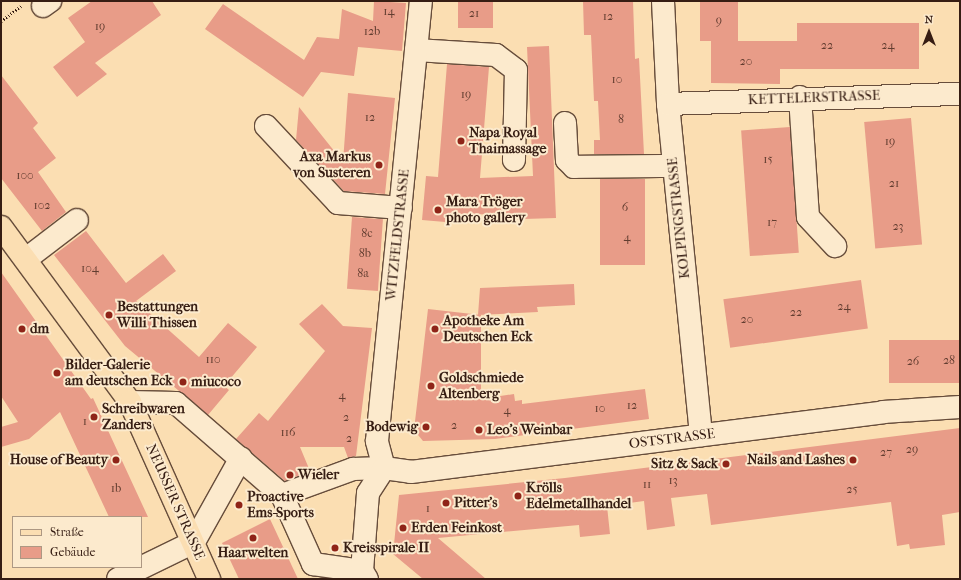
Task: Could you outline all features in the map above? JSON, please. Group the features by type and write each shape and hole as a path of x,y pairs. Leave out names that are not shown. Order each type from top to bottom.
{"main road":[{"name":"NEUSSER STRASSE","path":"1,227 61,306 130,402 194,542 209,579"}],"street":[{"name":"WITZFELDSTRASSE","path":"384,468 378,441 421,1"},
{"name":"KOLPINGSTRASSE","path":"663,1 668,104 701,435"},
{"path":"416,50 496,55 516,70 514,160"},
{"name":"KETTELERSTRASSE","path":"668,104 800,97 960,94"},
{"path":"800,97 808,217 835,246"},
{"path":"565,122 567,160 574,167 585,170 674,166"},
{"path":"266,126 338,203 401,208"},
{"path":"26,259 77,220"},
{"path":"130,402 176,403 241,458 282,495 313,564 364,575 368,493 384,468"},
{"name":"OSTSTRASSE","path":"282,495 353,469 384,468 411,472 883,412 960,407"},
{"path":"142,567 194,542 241,458"},
{"path":"118,579 141,568"}],"path":[{"path":"1,21 39,4"}],"building":[{"path":"92,1 152,1 161,15 95,63 107,74 77,97 53,67 85,42 68,18"},
{"path":"374,1 406,3 402,51 358,47 354,76 321,72 303,97 205,29 223,4 304,60 317,37 339,39 342,9 373,21"},
{"path":"458,1 493,1 493,28 458,28"},
{"path":"583,1 633,1 635,59 639,58 644,154 594,154 594,140 600,140 598,101 594,101 591,35 584,35"},
{"path":"700,1 738,1 738,41 797,41 797,23 919,23 919,69 780,69 780,84 711,83 711,41 700,41"},
{"path":"549,46 556,218 493,220 492,214 458,215 457,223 422,220 426,176 438,177 447,64 489,67 480,178 533,176 527,47"},
{"path":"1,75 38,123 33,128 56,158 38,172 66,212 42,231 1,178"},
{"path":"348,93 395,98 385,194 344,191 296,140 299,107 343,162"},
{"path":"911,118 922,245 875,249 864,122"},
{"path":"790,127 799,253 750,256 741,130"},
{"path":"600,179 645,179 645,265 600,265"},
{"path":"352,217 383,219 378,291 347,289"},
{"path":"86,231 126,283 163,254 176,271 136,301 199,357 228,323 257,347 224,386 229,390 208,415 125,346 54,255"},
{"path":"1,272 91,399 93,398 148,517 109,516 60,412 29,439 1,447 1,427 18,422 1,396"},
{"path":"861,280 868,329 730,348 723,299"},
{"path":"574,284 575,305 537,307 538,312 478,315 480,288"},
{"path":"322,304 343,326 372,328 356,456 348,458 344,447 300,447 310,471 285,481 236,439 259,413 268,421 325,351 299,324"},
{"path":"428,309 481,315 481,399 514,394 515,401 522,400 522,404 645,389 649,419 495,439 423,441 414,430"},
{"path":"889,340 960,340 960,383 889,383"},
{"path":"960,428 960,512 942,515 945,545 910,549 909,544 897,546 891,502 711,525 707,494 671,498 675,526 647,530 644,501 607,506 610,534 580,537 579,525 438,538 486,579 423,579 393,554 399,495 565,478"},
{"path":"270,519 298,579 239,579 222,543"}],"place":[{"name":"Napa Royal Thaimassage","path":"461,141"},
{"name":"Axa Markus von Susteren","path":"379,165"},
{"name":"Mara Tröger photo gallery","path":"438,210"},
{"name":"Bestattungen Willi Thissen","path":"109,315"},
{"name":"dm","path":"22,329"},
{"name":"Apotheke Am Deutschen Eck","path":"435,329"},
{"name":"Bilder-Galerie am deutschen Eck","path":"57,373"},
{"name":"miucoco","path":"183,382"},
{"name":"Goldschmiede Altenberg","path":"431,386"},
{"name":"Schreibwaren Zanders","path":"94,417"},
{"name":"Bodewig","path":"426,427"},
{"name":"Leo's Weinbar","path":"479,430"},
{"name":"House of Beauty","path":"116,460"},
{"name":"Nails and Lashes","path":"853,460"},
{"name":"Sitz & Sack","path":"726,464"},
{"name":"Wieler","path":"290,475"},
{"name":"Krölls Edelmetallhandel","path":"518,496"},
{"name":"Pitter's","path":"446,503"},
{"name":"Proactive Ems-Sports","path":"239,505"},
{"name":"Erden Feinkost","path":"403,528"},
{"name":"Haarwelten","path":"253,538"},
{"name":"Kreisspirale II","path":"335,548"}]}
